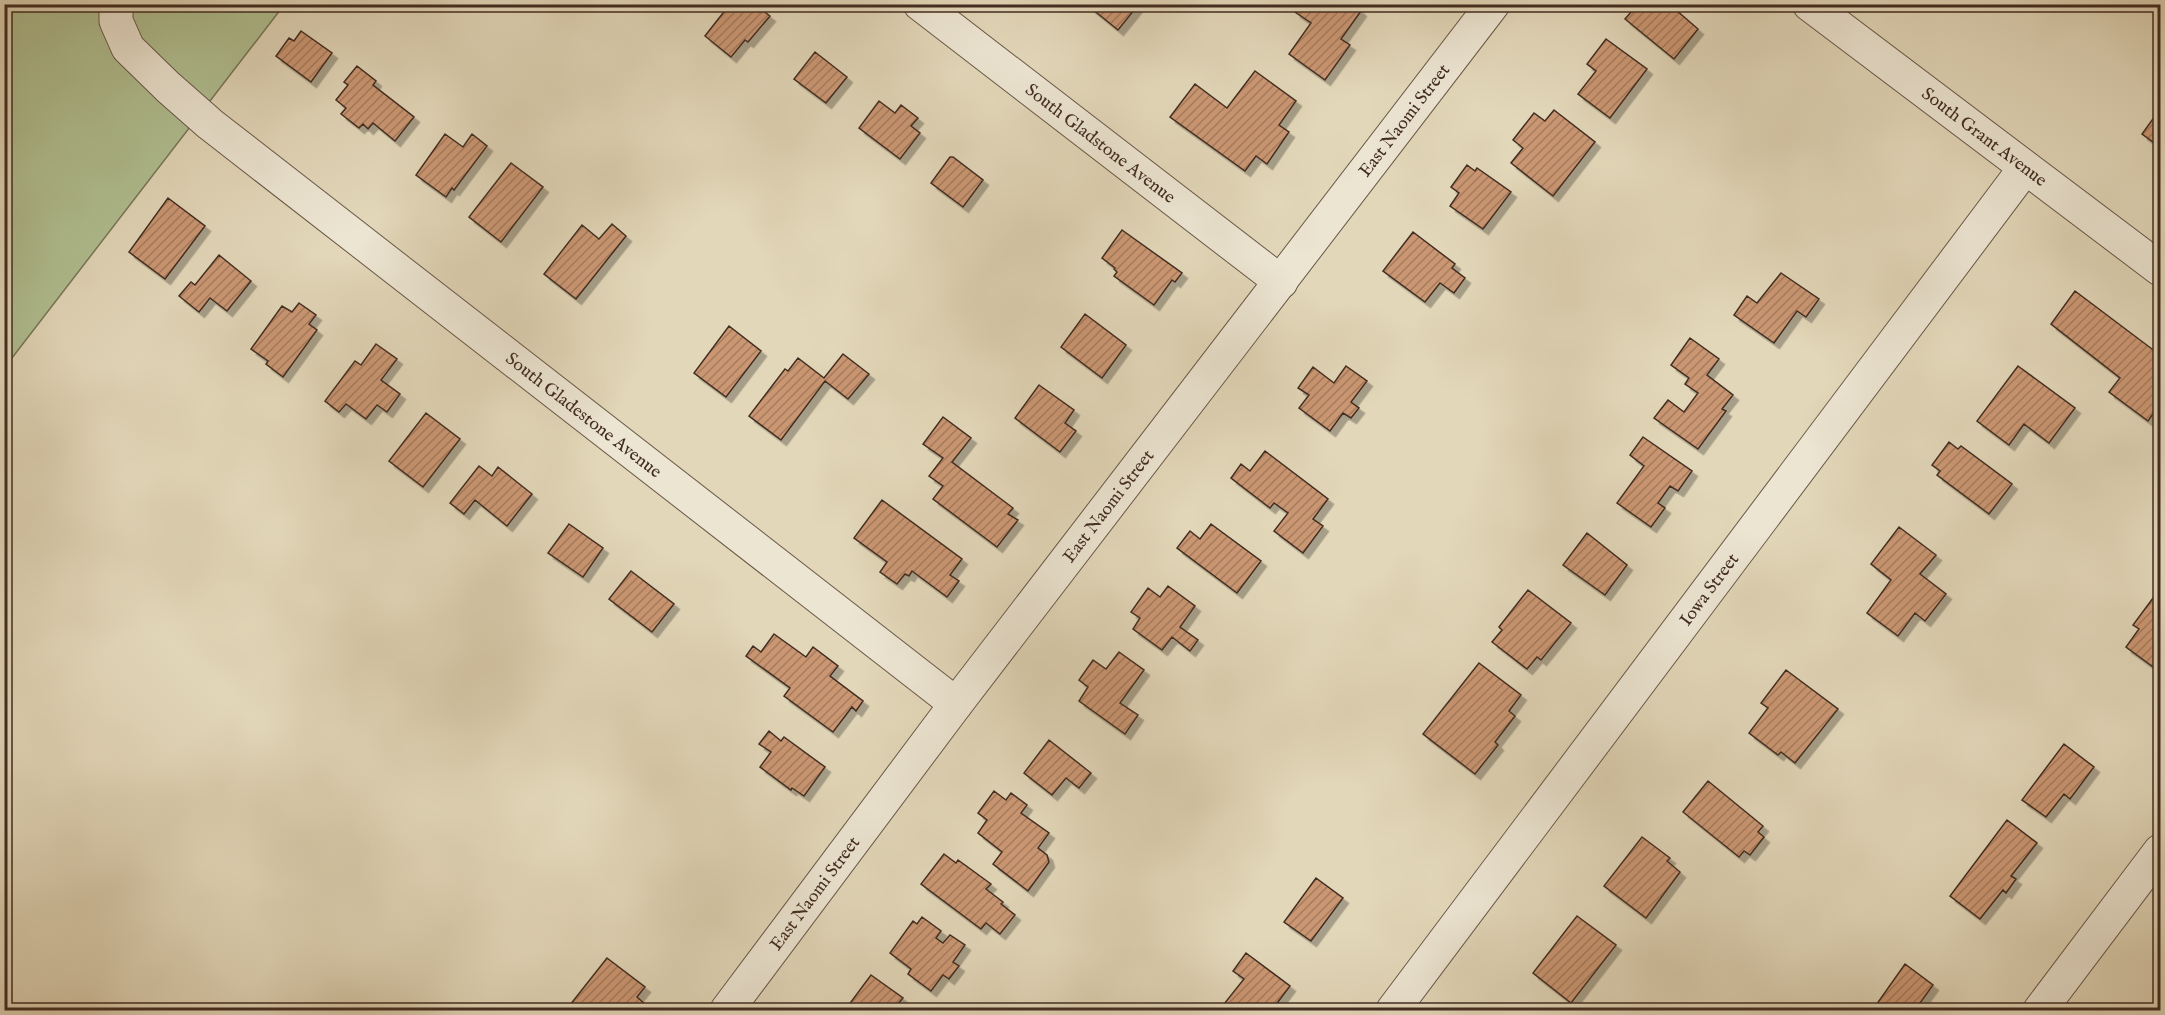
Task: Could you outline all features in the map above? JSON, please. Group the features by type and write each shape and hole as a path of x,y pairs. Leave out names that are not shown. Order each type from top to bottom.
{"street":[{"name":"South Gladestone Avenue","path":"116,4 116,21 128,48 210,124 956,704"},
{"name":"South Gladstone Avenue","path":"920,4 1281,282"},
{"name":"East Naomi Street","path":"727,1011 956,704 1493,4"},
{"name":"South Grant Avenue","path":"1809,4 2160,269"},
{"name":"Iowa Street","path":"1393,1011 2025,168"},
{"path":"2040,1011 2160,851"}],"green space":[{"path":"5,5 284,5 5,367"}],"building":[{"path":"730,4 750,4 770,16 748,42 745,40 731,57 705,36"},
{"path":"1086,4 1139,4 1118,30"},
{"path":"1300,4 1342,4 1345,6 1353,4 1361,11 1341,39 1350,45 1325,80 1289,54 1311,23 1295,12"},
{"path":"1633,4 1669,4 1698,29 1674,59 1625,19 1632,11 1629,9"},
{"path":"301,31 332,53 311,82 276,56 289,38 294,41"},
{"path":"1606,39 1647,69 1610,118 1578,94 1596,71 1587,64"},
{"path":"815,52 847,77 826,103 794,79"},
{"path":"357,66 376,81 373,85 414,117 395,141 373,123 368,129 363,124 359,128 341,114 346,108 336,100 348,85 344,82"},
{"path":"1255,71 1296,101 1279,125 1289,132 1267,164 1256,156 1245,171 1170,117 1195,84 1227,108"},
{"path":"879,101 895,113 901,105 918,118 911,126 920,133 900,159 859,128"},
{"path":"2160,109 2160,147 2142,134"},
{"path":"1554,110 1595,142 1553,196 1511,163 1523,148 1513,140 1534,113 1545,121"},
{"path":"445,134 463,147 472,134 487,146 454,190 452,188 446,197 416,175"},
{"path":"950,157 983,180 963,207 931,183"},
{"path":"511,163 543,187 501,242 469,217"},
{"path":"1467,165 1475,171 1477,168 1511,192 1483,229 1450,206 1459,193 1451,187"},
{"path":"168,198 205,226 165,279 129,252"},
{"path":"612,224 626,236 576,299 544,274 582,225 599,239"},
{"path":"1122,230 1182,273 1175,282 1172,280 1154,305 1114,276 1117,272 1115,268 1102,258"},
{"path":"1413,232 1455,264 1452,268 1465,278 1454,293 1440,283 1425,302 1383,271"},
{"path":"219,255 251,281 227,311 210,298 199,312 179,296 191,282 195,285"},
{"path":"1781,273 1819,299 1806,317 1797,311 1774,343 1734,315 1747,296 1757,303"},
{"path":"2075,291 2160,355 2160,404 2148,421 2109,392 2120,378 2051,324"},
{"path":"299,303 316,315 309,324 317,330 283,377 266,364 268,361 251,349 282,306 292,312"},
{"path":"1085,314 1126,345 1102,378 1061,347"},
{"path":"729,326 761,351 726,397 694,373"},
{"path":"1690,338 1719,359 1707,375 1733,395 1722,409 1726,411 1698,449 1654,418 1668,400 1684,412 1698,393 1685,384 1689,378 1671,365"},
{"path":"376,344 397,359 381,380 400,394 387,412 377,405 366,419 346,404 339,412 325,401 355,361 361,365"},
{"path":"843,354 869,374 848,399 825,381 781,440 749,416 785,369 788,371 798,358 824,378"},
{"path":"1346,366 1367,381 1351,402 1359,408 1351,418 1343,413 1330,431 1299,408 1309,395 1298,388 1313,367 1334,383"},
{"path":"2018,366 2075,408 2049,443 2024,424 2009,445 1977,421"},
{"path":"1039,385 1074,410 1065,423 1076,431 1060,452 1015,418"},
{"path":"426,413 460,439 423,487 389,461"},
{"path":"943,417 971,438 952,462 1013,508 1008,514 1018,520 997,547 933,499 943,486 929,476 943,458 923,444"},
{"path":"1643,437 1692,471 1678,491 1670,486 1658,503 1665,508 1651,527 1617,503 1644,466 1630,455"},
{"path":"1949,442 1958,449 1961,446 2012,484 1989,514 1937,475 1940,471 1932,465"},
{"path":"1265,451 1328,499 1313,519 1323,526 1303,553 1274,531 1288,513 1274,503 1270,508 1231,478 1241,464 1250,471"},
{"path":"479,466 492,476 498,467 532,494 507,526 475,500 464,514 450,503"},
{"path":"882,500 962,559 950,575 959,581 947,597 912,571 909,576 905,574 897,584 880,572 887,562 854,538"},
{"path":"569,524 603,548 583,577 548,553"},
{"path":"1211,524 1261,561 1237,593 1177,548 1190,531 1200,539"},
{"path":"1899,527 1936,555 1920,574 1946,594 1925,621 1915,613 1898,636 1867,613 1891,580 1871,564"},
{"path":"1587,533 1627,565 1605,595 1563,565"},
{"path":"631,571 674,604 652,632 609,599"},
{"path":"1168,586 1195,606 1180,627 1198,640 1190,651 1172,637 1162,650 1133,629 1140,618 1131,612 1148,588 1160,597"},
{"path":"1528,590 1571,623 1541,660 1537,657 1527,669 1492,642 1502,630 1499,627"},
{"path":"2159,590 2160,672 2126,647 2139,629 2133,625"},
{"path":"774,634 806,657 813,647 838,666 830,676 863,701 856,711 852,707 833,732 784,696 790,688 746,656 753,646 761,652"},
{"path":"1119,652 1144,670 1120,703 1138,715 1125,734 1079,701 1088,687 1079,680 1093,660 1106,669"},
{"path":"1479,663 1521,695 1509,711 1515,716 1495,742 1498,745 1475,774 1423,734"},
{"path":"1786,670 1838,709 1795,763 1781,752 1778,755 1749,733 1768,708 1761,703"},
{"path":"769,731 781,741 784,737 825,767 804,796 792,788 791,790 760,767 771,752 759,744"},
{"path":"1049,740 1091,773 1079,788 1066,778 1052,795 1024,773"},
{"path":"2064,744 2094,767 2070,799 2064,794 2046,817 2022,800"},
{"path":"1708,781 1763,826 1758,832 1764,837 1750,855 1744,851 1739,857 1683,812"},
{"path":"994,791 1006,800 1011,793 1027,805 1021,813 1049,833 1038,848 1047,855 1049,862 1028,891 993,864 1002,852 978,833 987,820 978,813"},
{"path":"2007,820 2037,843 2011,876 2016,879 2006,893 2003,890 1980,919 1950,896"},
{"path":"1642,837 1670,858 1667,861 1680,872 1646,918 1604,886"},
{"path":"944,854 956,863 958,860 991,884 986,889 1015,915 1000,934 986,923 981,929 921,884"},
{"path":"1316,878 1343,898 1311,941 1284,922"},
{"path":"1577,916 1616,945 1571,1003 1533,973"},
{"path":"922,917 941,931 936,938 943,943 950,935 965,945 953,962 959,966 949,979 943,975 931,991 908,974 911,969 890,953 913,921 917,924"},
{"path":"1246,953 1290,986 1272,1010 1264,1004 1259,1010 1233,1010 1224,1004 1244,979 1233,971"},
{"path":"607,958 645,987 637,997 646,1005 641,1010 566,1010"},
{"path":"1905,964 1933,985 1915,1010 1878,1010 1874,1008"},
{"path":"871,975 903,998 893,1010 845,1010"}]}
